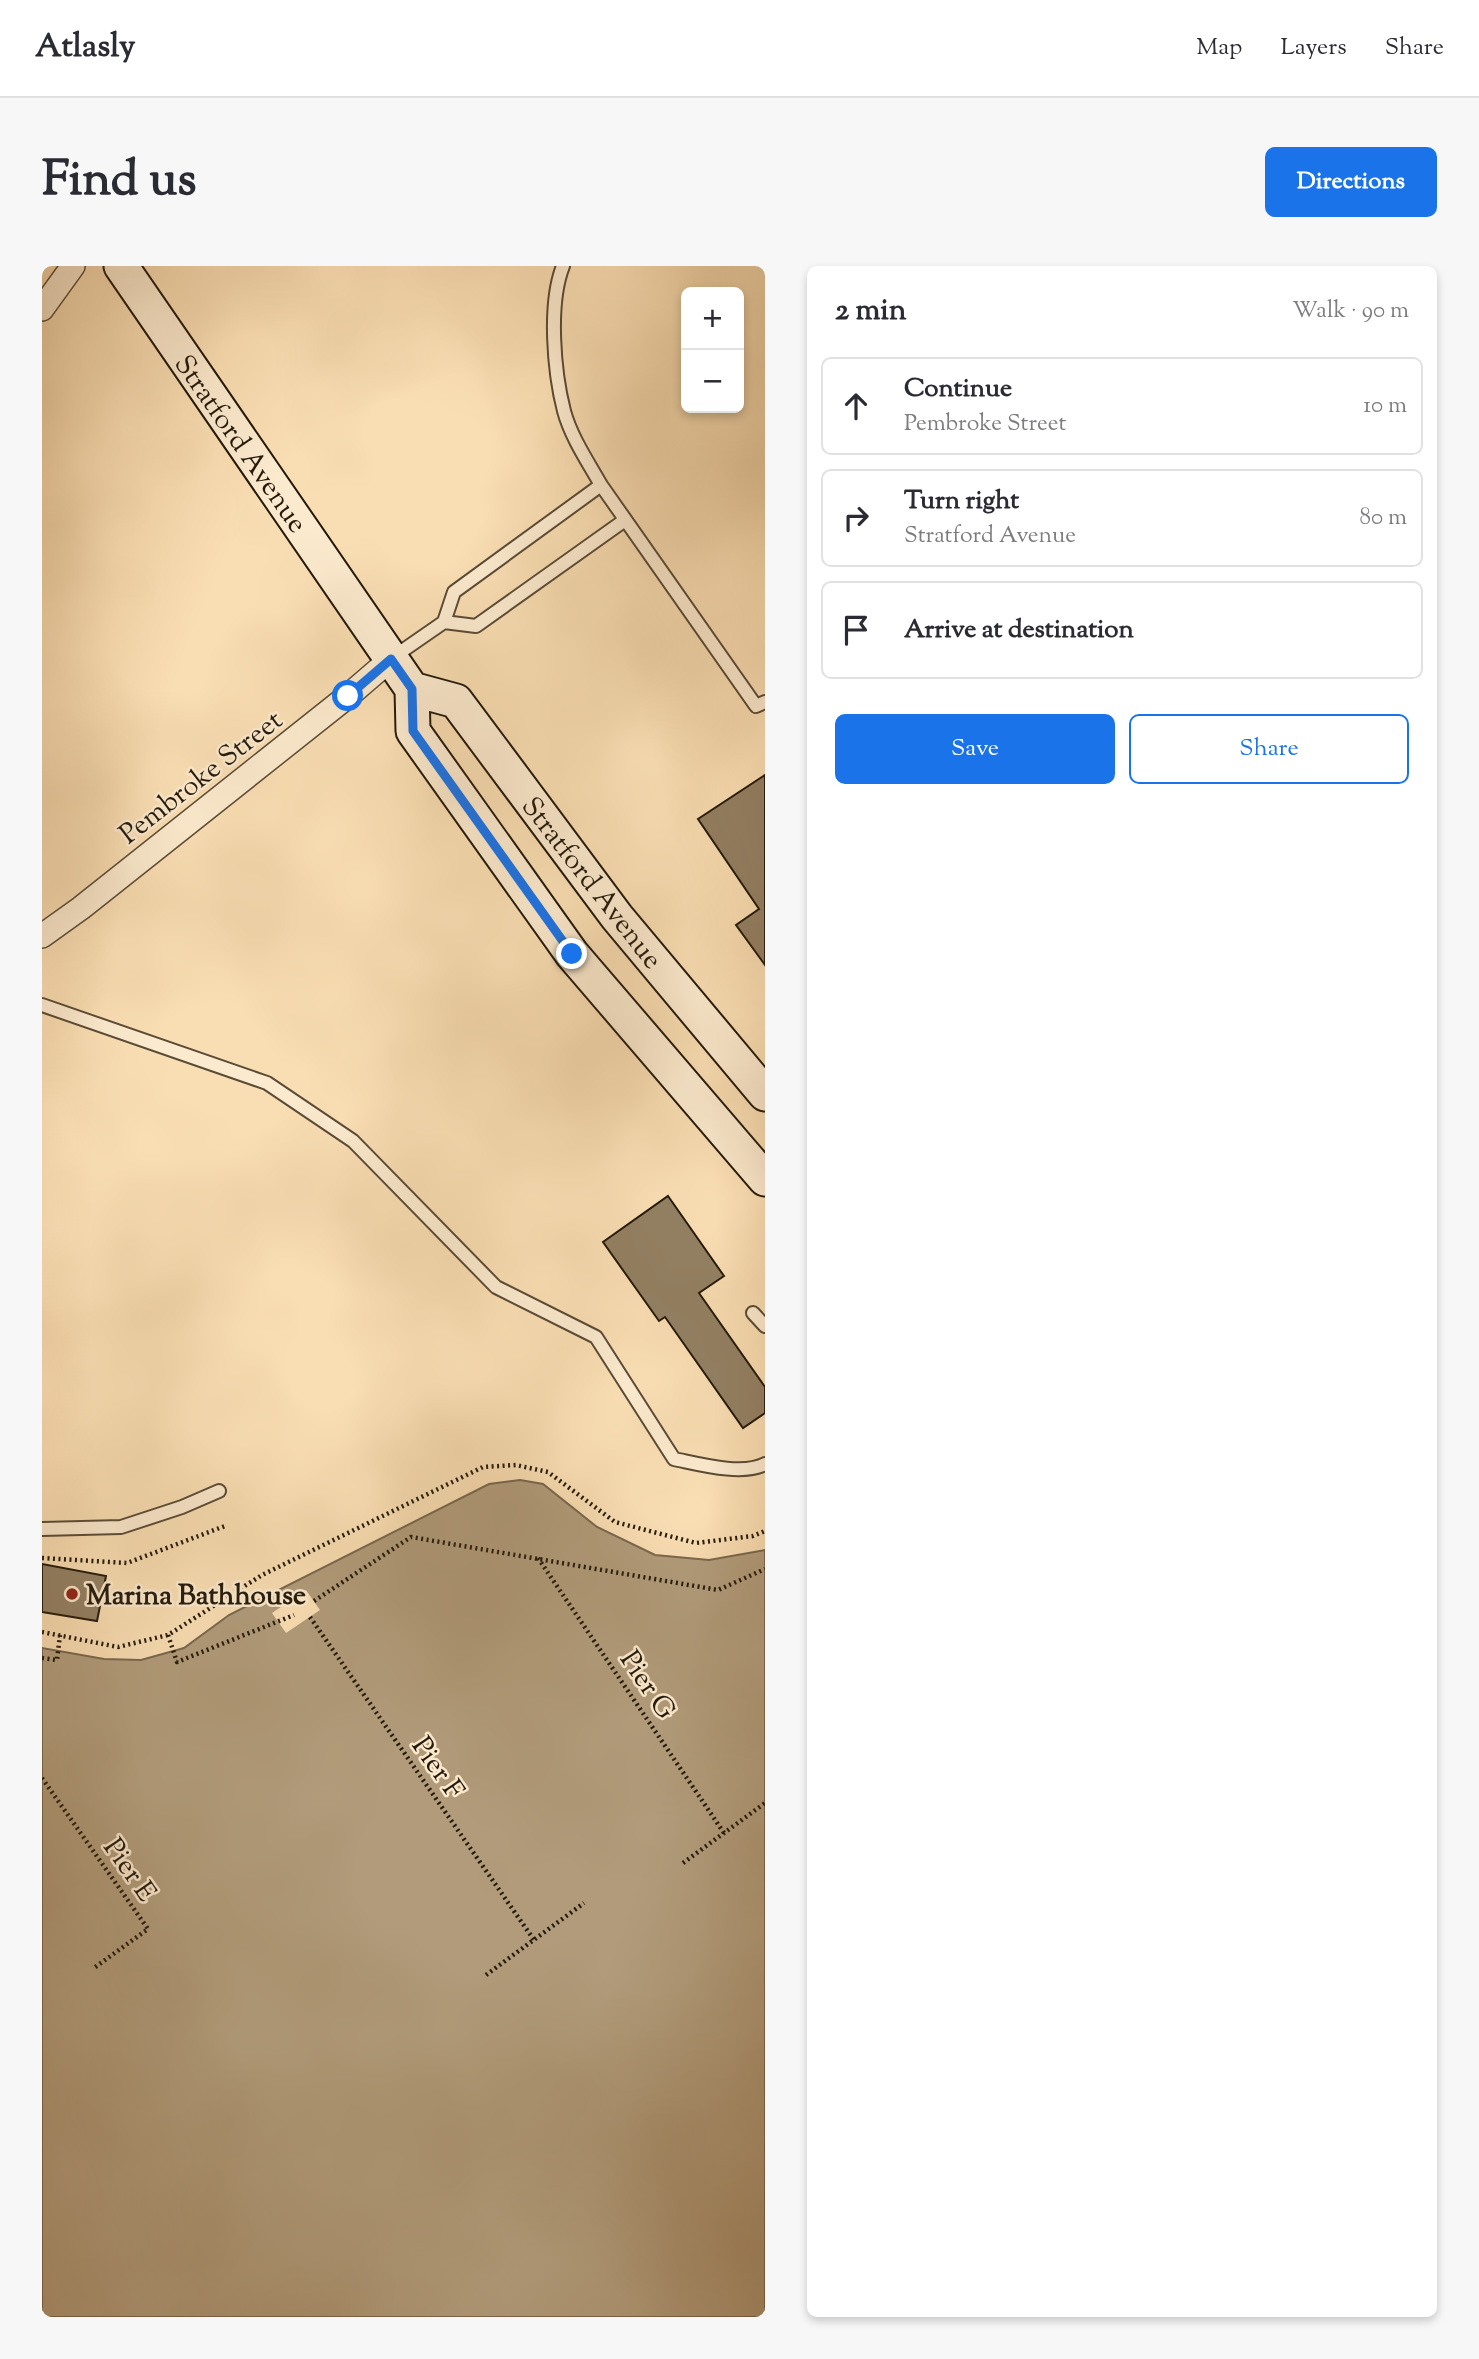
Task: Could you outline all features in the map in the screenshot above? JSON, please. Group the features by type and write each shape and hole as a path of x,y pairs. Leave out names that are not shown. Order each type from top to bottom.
{"main road":[{"name":"Stratford Avenue","path":"121,266 412,689 413,731 572,954 765,1179"},
{"name":"Stratford Avenue","path":"412,689 456,701 617,917 765,1094"}],"street":[{"path":"42,309 73,266"},
{"name":"Pembroke Street","path":"42,936 103,891 391,659"}],"lane":[{"path":"564,266 559,278 554,335 556,368 565,414 581,450 625,520 757,706 765,702"},
{"path":"391,659 444,622 454,592 601,485"},
{"path":"444,622 475,626 625,520"},
{"path":"42,1005 267,1083 353,1142 496,1287 596,1337 674,1459 721,1467 755,1469 765,1464"},
{"path":"753,1313 765,1326"},
{"path":"42,1529 121,1527 182,1507 219,1491"}],"path":[{"path":"42,1632 118,1647 168,1635 262,1575 483,1467 516,1465 548,1472 615,1522 696,1543 754,1536 765,1531"},
{"path":"42,1558 127,1563 225,1526"},
{"path":"314,1601 411,1537 718,1590 765,1569"},
{"name":"Pier G","path":"538,1558 724,1833"},
{"path":"168,1635 177,1662 294,1615"},
{"name":"Pier F","path":"310,1617 534,1940"},
{"path":"42,1658 57,1660 60,1635"},
{"name":"Pier E","path":"42,1778 148,1929 94,1968"},
{"path":"683,1863 765,1803"},
{"path":"486,1975 584,1903"}],"shaded area":[{"path":"520,1480 543,1484 597,1527 655,1555 709,1560 765,1550 765,2317 42,2317 42,1648 104,1659 141,1660 184,1648 229,1615 489,1484"}],"pier":[{"path":"306,1590 320,1610 286,1633 272,1613"}],"building":[{"path":"765,775 765,965 736,925 759,909 698,819"},
{"path":"668,1196 724,1276 699,1293 765,1387 765,1413 743,1428 665,1317 659,1321 603,1242"},
{"name":"Marina Bathhouse","path":"42,1564 106,1576 97,1621 42,1612"}],"place":[{"name":"Marina Bathhouse","path":"72,1594"}],"route":[{"path":"348,696 391,659 412,689 413,731 572,954"}]}
